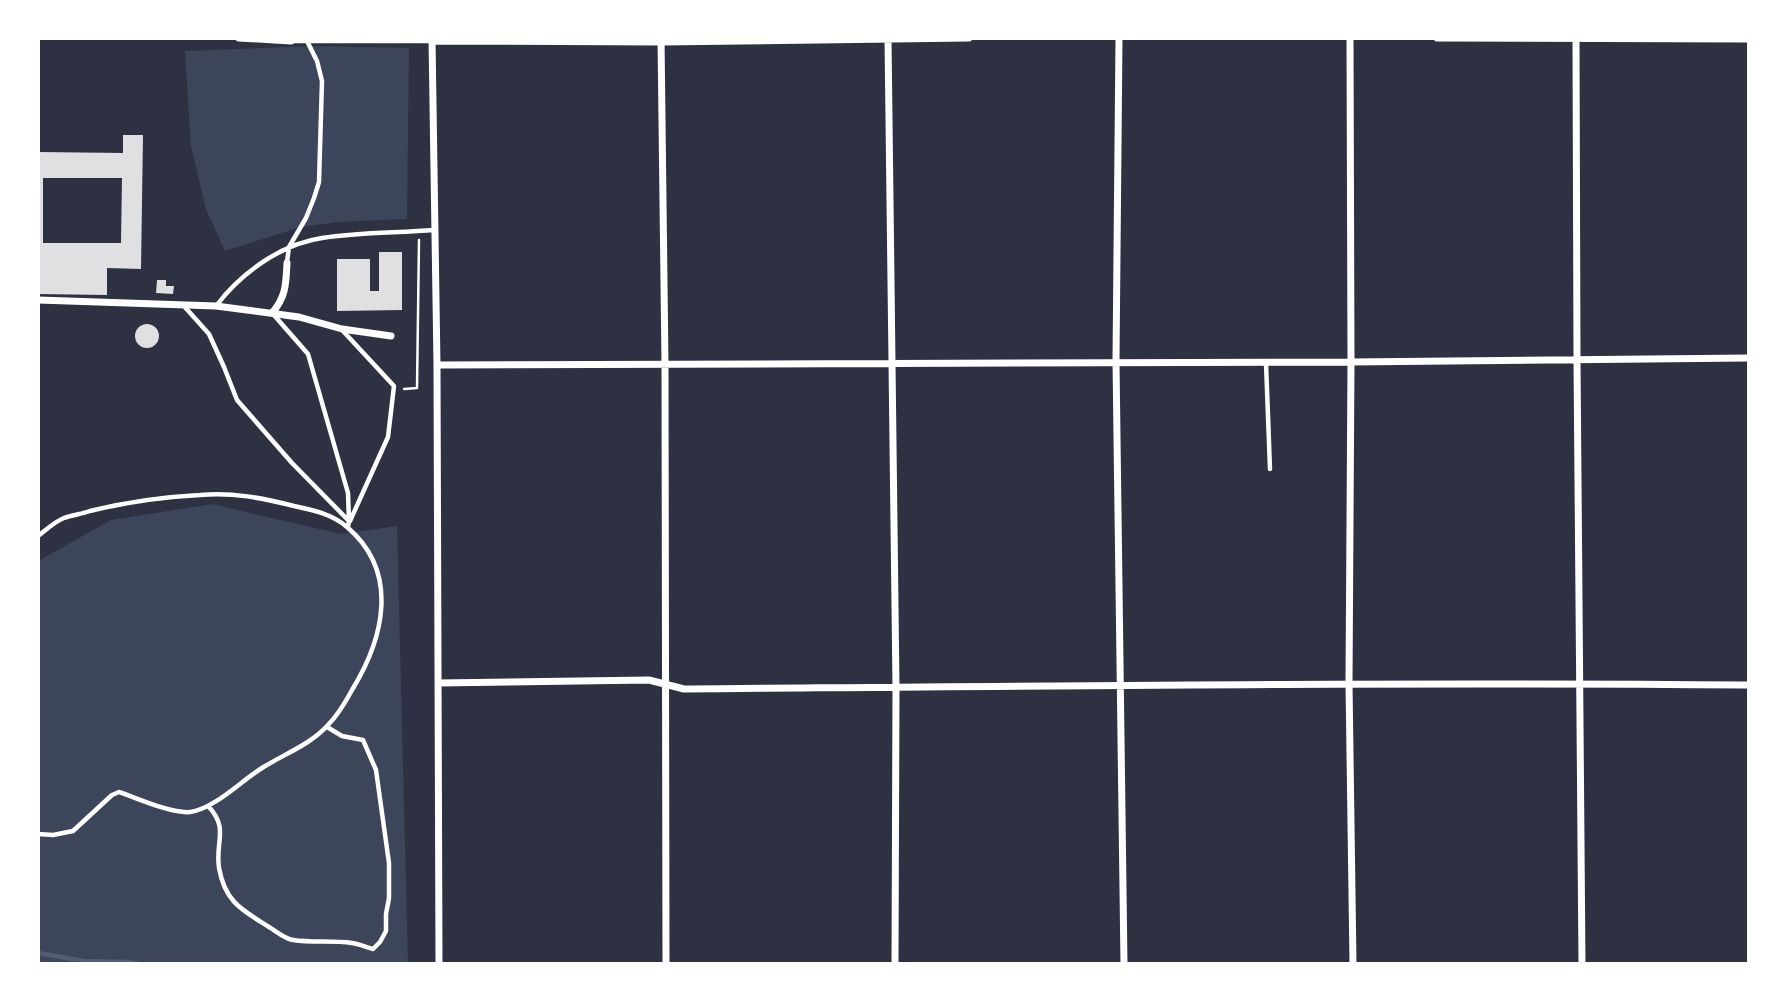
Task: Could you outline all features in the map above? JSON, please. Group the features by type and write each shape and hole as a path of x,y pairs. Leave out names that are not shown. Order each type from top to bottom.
{"street":[{"path":"239,38 290,41"},
{"path":"439,964 437,365 432,40 969,38"},
{"path":"1119,38 1116,361 1124,964"},
{"path":"1350,38 1349,683 1353,964"},
{"path":"1437,38 1748,40"},
{"path":"888,39 896,687 895,964"},
{"path":"1576,39 1582,964"},
{"path":"661,41 666,364 666,964"},
{"path":"272,313 282,302 287,263"},
{"path":"38,300 216,306 299,317 342,329 391,337"},
{"path":"437,365 1748,359"},
{"path":"438,683 649,680 684,689 1349,683 1748,685"}],"lane":[{"path":"290,41 432,40"},
{"path":"287,263 289,247 306,218 319,182 323,81 307,41"},
{"path":"216,306 225,294 255,267 289,247 320,238 435,230"},
{"path":"38,834 52,835 74,831 111,795 119,792 177,811 190,812 209,807 263,767 308,742 327,727 362,675 379,632 382,618 380,582 374,560 365,545 236,400 209,334 182,304"},
{"path":"272,313 308,354 348,493 349,524"},
{"path":"342,329 394,386 388,437 349,524"},
{"path":"1266,362 1270,468"},
{"path":"38,537 64,518 107,507 152,499 221,493 255,496 322,513 349,524"},
{"path":"209,807 218,816 222,828 218,859 224,887 230,899 243,911 290,940 354,943 373,949 386,930 389,898 389,863 376,771 363,740 342,736 327,727"}],"path":[{"path":"403,389 417,388 419,232"}],"shaded area":[{"path":"313,46 409,48 407,219 338,222 301,227 225,251 206,209 191,147 185,51"},
{"path":"212,504 341,534 397,526 408,963 39,963 38,561 111,520"}],"building":[{"path":"123,135 143,135 141,269 107,268 107,295 38,294 38,152 123,153","holes":["43,178 122,178 121,243 43,243"]},
{"path":"379,252 402,252 402,310 337,311 337,259 370,259 370,291 379,291"},
{"path":"157,280 166,280 166,286 174,286 173,294 156,293"},
{"path":"147,324 158,331 159,336 152,347 147,348 136,341 135,336 142,325"}],"waterway":[{"path":"38,953 84,961 139,964"}]}
